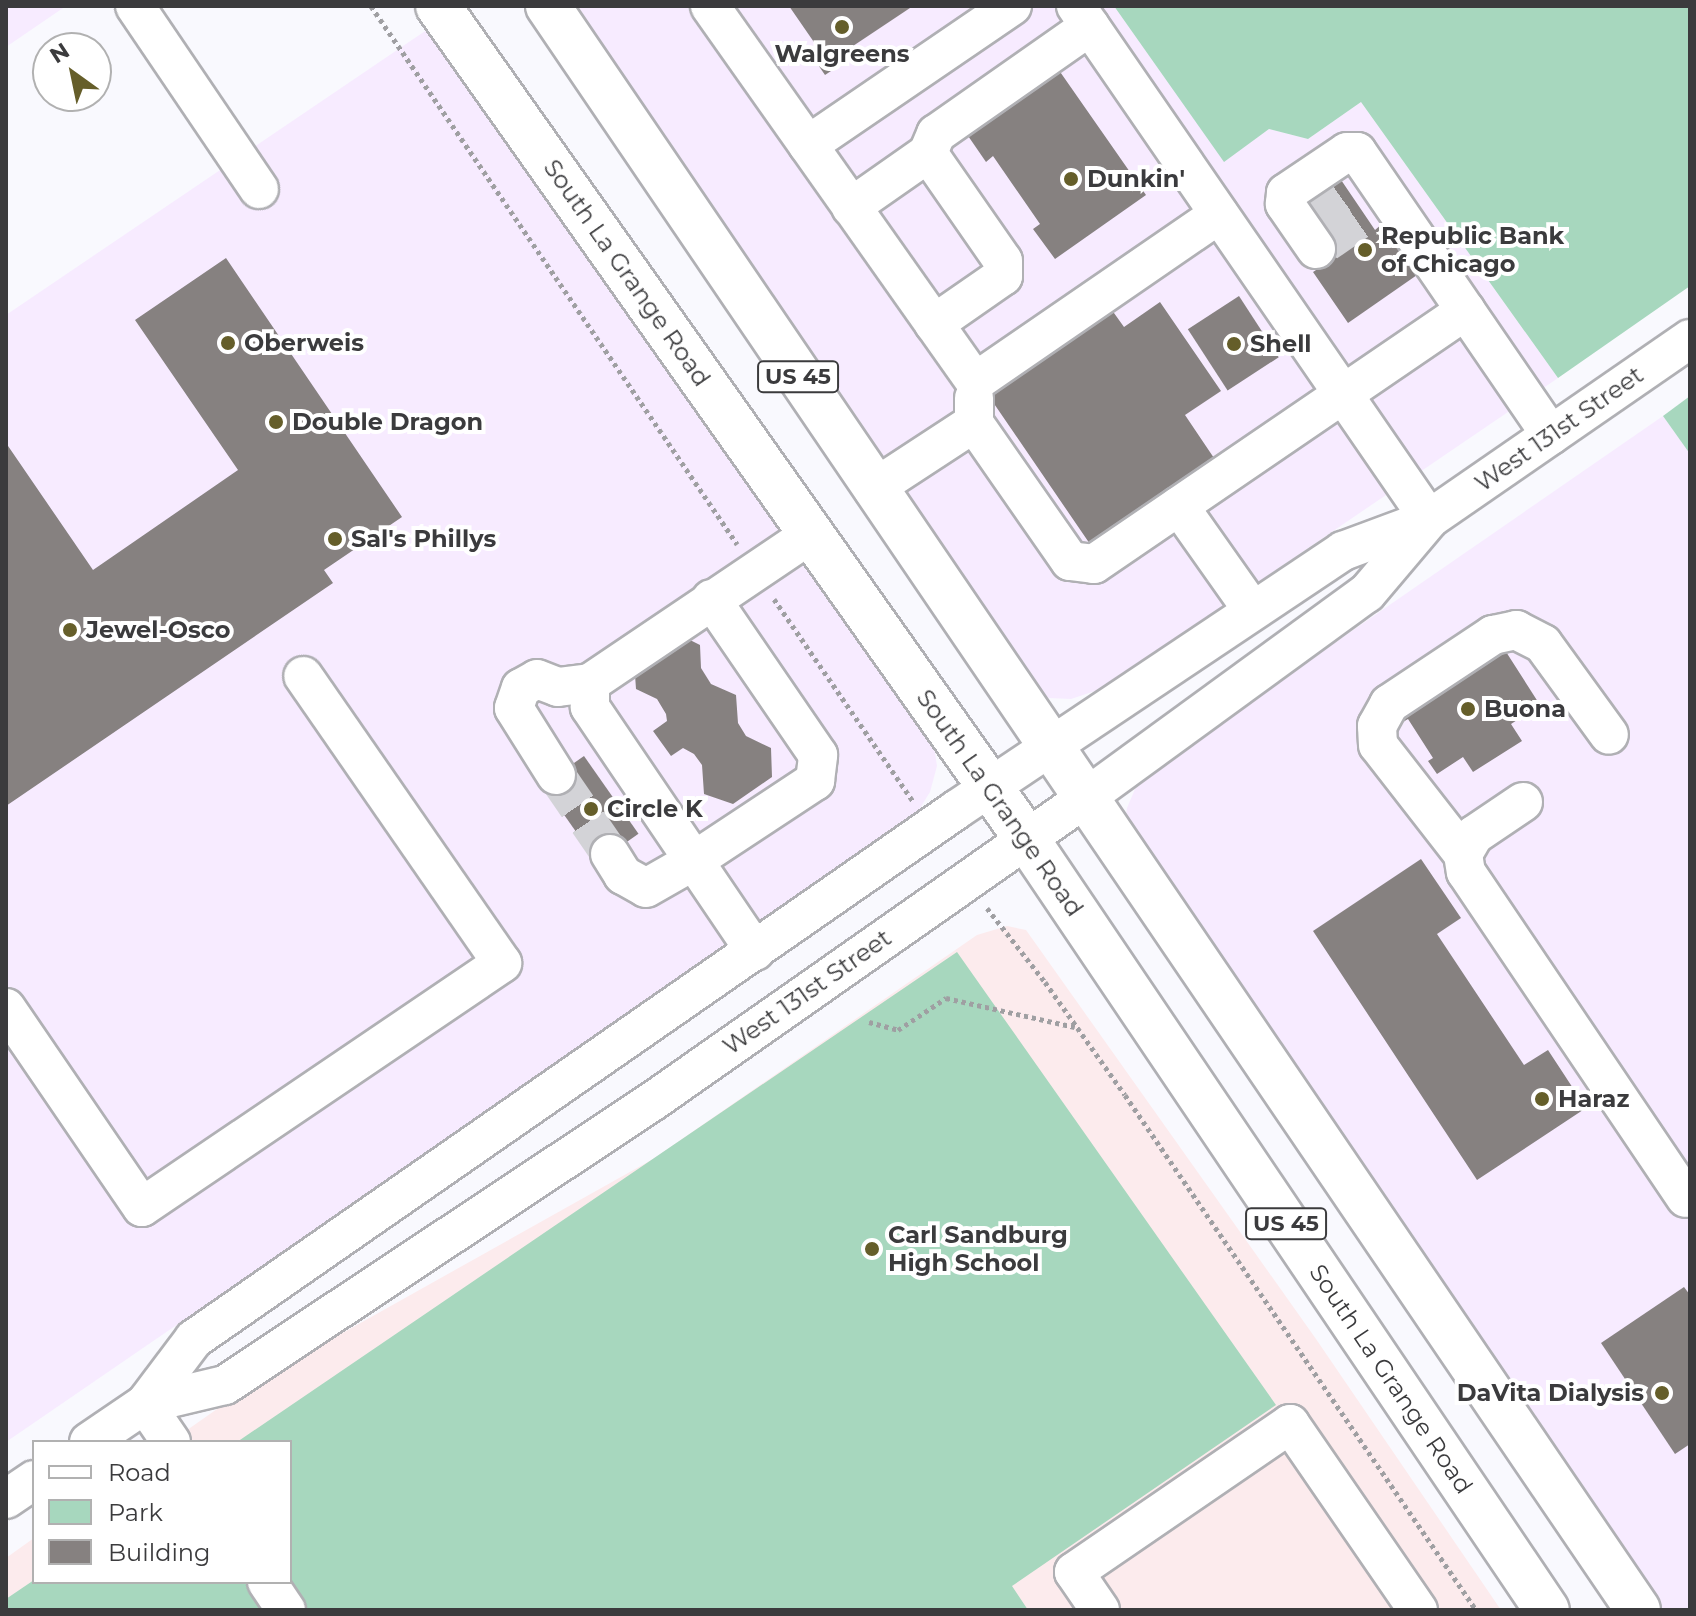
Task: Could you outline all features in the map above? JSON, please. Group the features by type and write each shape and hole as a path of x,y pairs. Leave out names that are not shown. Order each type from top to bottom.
{"highway":[{"name":"South La Grange Road","path":"438,6 1026,838 1547,1610"},
{"name":"US 45","path":"548,6 873,489 1638,1610"}],"street":[{"path":"135,6 259,189"},
{"path":"710,6 975,382 974,423 1070,561 1094,564 1466,310"},
{"path":"808,145 1012,6"},
{"path":"851,207 928,153 936,134 1083,16 1429,519"},
{"path":"1266,283 1312,233 1285,204 1286,193 1347,152 1357,152 1369,194 1466,310 1551,435"},
{"path":"928,153 1003,261 1003,276 934,324"},
{"path":"975,382 1219,214"},
{"name":"West 131st Street","path":"92,1440 145,1404 194,1339 755,951 1343,551 1429,519 1690,339"},
{"path":"873,489 974,423"},
{"path":"1179,506 1253,611"},
{"name":"West 131st Street","path":"145,1404 225,1385 640,1109 1084,799 1367,593 1429,519"},
{"path":"556,775 514,708 521,688 537,679 558,687 590,683 811,534"},
{"path":"610,854 623,875 646,888 695,860 815,781 818,755 711,599"},
{"path":"1609,735 1543,644 1516,630 1493,635 1389,704 1377,726 1378,745 1463,854 1466,872 1686,1198"},
{"path":"6,1008 142,1207 502,963 303,676"},
{"path":"590,683 590,707 755,951"},
{"path":"1463,854 1474,835 1523,802"},
{"path":"145,1404 170,1440"},
{"path":"1100,1610 1074,1572 1290,1424 1418,1610"},
{"path":"6,1499 32,1481"},
{"path":"268,1584 286,1610"}],"path":[{"path":"371,6 894,773"},
{"path":"1017,950 1045,982 1077,1027 1476,1610"},
{"path":"869,1022 898,1030 946,998 1077,1027"}],"shaded area":[{"path":"6,6 66,6 6,47"},
{"path":"549,6 1114,6 1224,161 1269,129 1308,139 1361,102 1558,378 1101,689 1071,699 1049,698 1023,687"},
{"path":"437,23 932,734 937,766 930,792 917,813 876,845 6,1442 6,315"},
{"path":"1663,416 1690,454 1690,1610 1651,1610 1124,830 1127,808 1135,789 1152,769"},
{"name":"Carl Sandburg High School","path":"1007,926 1026,930 1316,1339 1501,1610 6,1610 6,1558 32,1539 32,1584 292,1584 292,1440 173,1440 257,1381 653,1159 977,935"}],"green space":[{"path":"1114,6 1690,6 1690,286 1558,378 1361,102 1308,139 1269,129 1224,162"},
{"path":"1690,396 1690,454 1663,416"},
{"name":"Carl Sandburg High School","path":"957,952 1276,1405 1012,1586 1028,1610 6,1610 6,1599 32,1581 32,1584 292,1584 292,1440 240,1440"}],"building":[{"name":"Walgreens","path":"789,6 913,6 844,52 849,59 825,75 810,53 818,48"},
{"name":"Dunkin'","path":"1056,66 1146,195 1055,259 1033,229 1040,224 993,156 986,162 964,130"},
{"name":"Republic Bank of Chicago","path":"1335,171 1375,230 1382,224 1417,275 1348,323 1313,272 1336,257 1295,198"},
{"path":"226,258 402,517 324,570 333,583 6,806 6,443 93,570 238,470 135,320"},
{"name":"Shell","path":"1239,296 1279,357 1228,390 1188,329"},
{"path":"1160,302 1221,391 1185,415 1216,461 1092,547 986,392 1109,306 1124,327"},
{"path":"676,633 700,645 701,668 711,684 736,695 738,723 746,736 771,748 772,777 733,804 704,794 702,765 694,754 683,748 671,756 653,731 667,721 666,714 657,699 636,689 634,661"},
{"name":"Buona","path":"1501,644 1540,705 1511,724 1522,741 1473,772 1463,757 1437,774 1428,761 1433,758 1408,719 1403,722 1396,712"},
{"name":"Circle K","path":"584,756 638,834 598,862 543,785"},
{"path":"1421,859 1461,918 1437,934 1524,1065 1548,1050 1586,1108 1477,1180 1313,931"},
{"name":"DaVita Dialysis","path":"1684,1287 1690,1295 1690,1444 1675,1454 1601,1343"}],"tunnel":[{"path":"1309,218 1348,190"},
{"path":"1326,243 1365,216"},
{"path":"556,775 610,854"}],"place":[{"name":"Walgreens","path":"842,27"},
{"name":"Dunkin'","path":"1071,179"},
{"name":"Republic Bank of Chicago","path":"1365,250"},
{"name":"Oberweis","path":"228,343"},
{"name":"Shell","path":"1234,344"},
{"name":"Double Dragon","path":"276,422"},
{"name":"Sal's Phillys","path":"335,539"},
{"name":"Jewel-Osco","path":"70,630"},
{"name":"Buona","path":"1468,709"},
{"name":"Circle K","path":"591,809"},
{"name":"Haraz","path":"1542,1099"},
{"name":"Carl Sandburg High School","path":"872,1249"},
{"name":"DaVita Dialysis","path":"1662,1393"}]}
